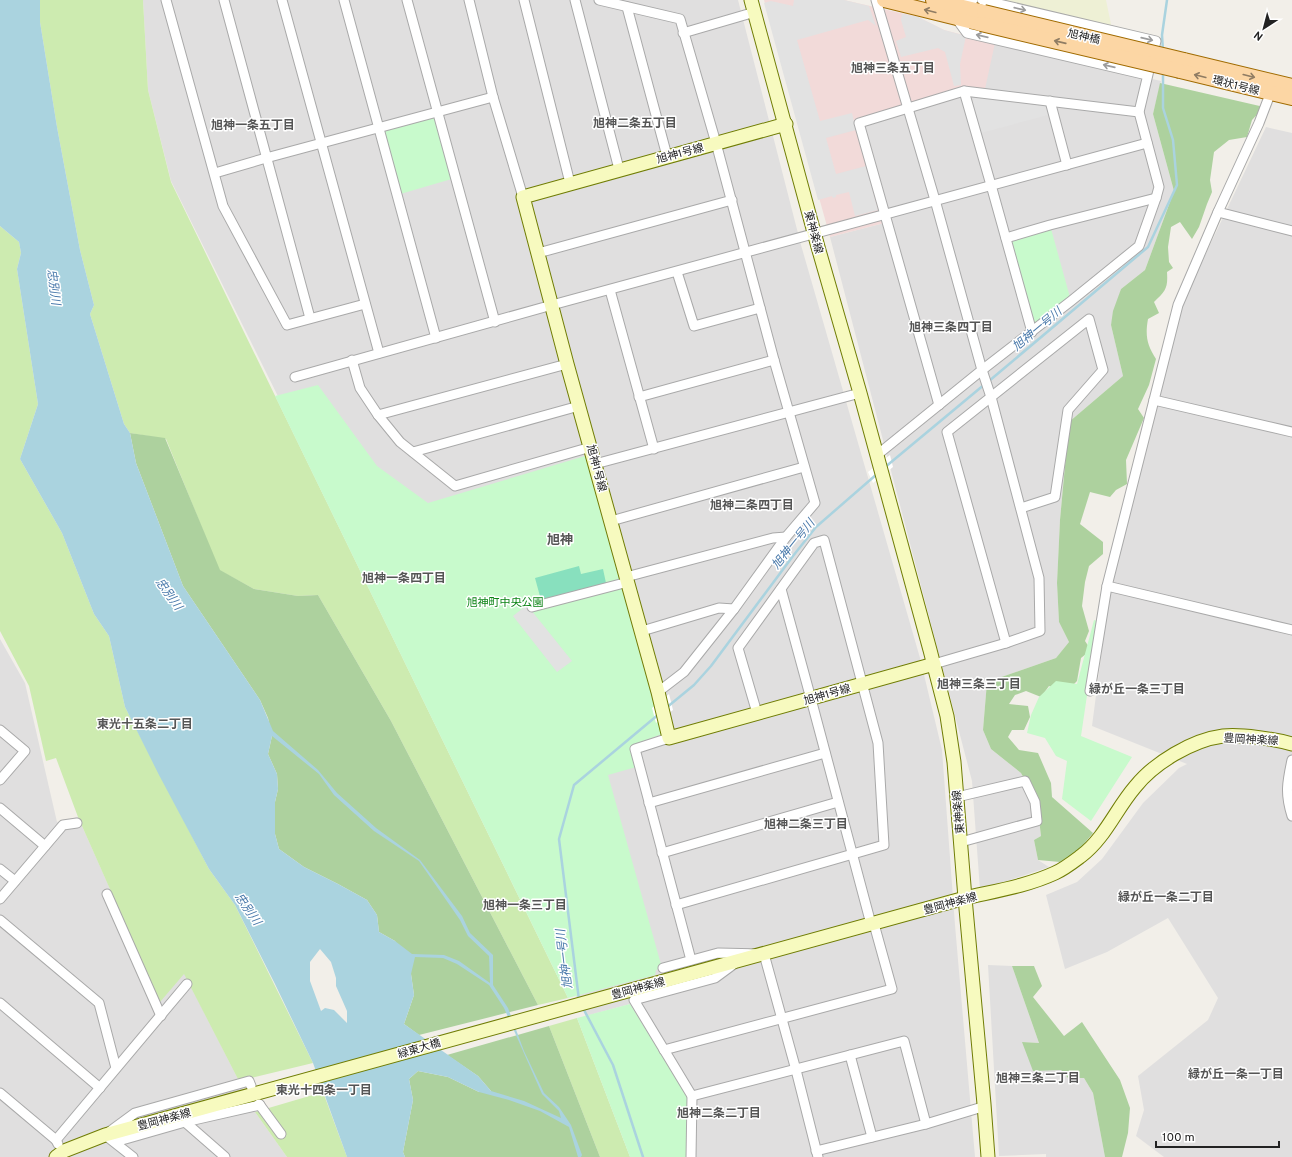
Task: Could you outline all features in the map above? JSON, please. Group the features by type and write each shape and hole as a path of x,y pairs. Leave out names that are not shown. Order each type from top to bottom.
{"main road":[{"path":"884,0 958,12 983,12"},
{"path":"933,0 958,12"},
{"name":"東神楽線","path":"753,6 815,235 880,465 947,716 954,762 985,1108 988,1157"},
{"name":"旭神橋","path":"983,12 1182,65"},
{"name":"環状1号線","path":"1182,65 1272,88 1292,98"},
{"name":"環状1号線","path":"1272,88 1292,86"},
{"name":"旭神1号線","path":"786,124 522,197 642,631 665,717 669,738 934,664"},
{"name":"豊岡神楽線","path":"563,1008 965,898 1024,884 1056,872 1082,855 1102,836 1134,787 1154,768 1185,749 1223,736 1282,741 1292,744"},
{"name":"緑東大橋","path":"276,1088 563,1008"},
{"name":"豊岡神楽線","path":"60,1154 276,1088"}],"street":[{"path":"166,0 223,206 287,325 365,304"},
{"path":"224,0 310,318"},
{"path":"282,0 379,353"},
{"path":"344,0 436,338"},
{"path":"407,0 436,112 495,322"},
{"path":"469,0 493,97 522,197"},
{"path":"524,0 570,183"},
{"path":"575,0 619,169"},
{"path":"599,0 680,19 732,200 774,360 815,503 786,537 734,609 684,672 659,696"},
{"path":"876,0 935,200 983,375 990,394 1039,578 1040,631 1006,643 934,664"},
{"path":"973,0 958,12 967,33 1147,75"},
{"path":"683,33 753,6"},
{"path":"627,7 667,156"},
{"path":"880,465 939,405 983,375 1032,332 1139,246 1159,187 1139,112 1156,41 983,12"},
{"path":"1090,691 1107,586 1178,305 1218,212 1259,123 1272,88"},
{"path":"964,91 1032,332"},
{"path":"939,405 859,123 964,91 1139,112"},
{"path":"215,173 493,97"},
{"path":"1050,101 1067,165"},
{"path":"295,377 552,305 885,216 935,200 1147,143"},
{"path":"1006,238 1050,225 1156,198"},
{"path":"538,253 732,200"},
{"path":"1218,212 1292,231"},
{"path":"677,272 694,326 760,308"},
{"path":"610,290 654,448"},
{"path":"1006,643 947,432 990,394 1089,319 1103,370 1068,410 1055,497 1021,508"},
{"path":"352,360 360,388 378,415 400,442 456,486 591,448"},
{"path":"639,397 774,360"},
{"path":"378,415 567,364"},
{"path":"595,464 860,393"},
{"path":"1154,400 1292,432"},
{"path":"413,452 579,406"},
{"path":"611,521 804,467"},
{"path":"532,607 773,538 786,537"},
{"path":"676,904 884,845 878,743 824,540 814,543 738,648 757,713"},
{"path":"1107,586 1292,630"},
{"path":"664,1050 892,989 852,854 812,699 781,589"},
{"path":"642,631 719,608 734,609"},
{"path":"0,730 24,751 0,780"},
{"path":"669,738 634,749 691,960"},
{"path":"649,804 825,753"},
{"path":"1292,760 1287,782 1288,802 1292,816"},
{"path":"957,797 1025,782 1035,802 1037,821 961,842"},
{"path":"662,853 838,802"},
{"path":"0,808 45,846"},
{"path":"0,898 63,825 76,823"},
{"path":"0,869 15,882"},
{"path":"107,894 161,1016"},
{"path":"0,920 99,1002 116,1068"},
{"path":"663,968 718,953 764,954 796,1070 817,1154 872,1137 926,1124 979,1108 985,1108"},
{"path":"691,1157 692,1096 634,1000 715,978 738,961"},
{"path":"56,1140 187,984"},
{"path":"0,1004 100,1088"},
{"path":"692,1096 904,1041 926,1124"},
{"path":"850,1055 872,1137"},
{"path":"110,1139 135,1113 248,1081 251,1086"},
{"path":"0,1093 56,1140 60,1154"},
{"path":"110,1139 260,1105 281,1134"},
{"path":"185,1122 225,1157"},
{"path":"110,1139 133,1157"}],"shaded area":[{"path":"143,0 738,0 801,245 920,658 942,750 975,1157 686,1157 688,1098 630,1004 586,1016 171,181 148,90"},
{"path":"764,0 844,0 918,17 944,30 995,43 983,98 963,96 865,126 892,221 830,237"},
{"path":"794,0 844,0 869,6 876,26 868,20 797,40 820,121 852,113 856,130 826,138 836,174 866,166 878,210 855,216 849,192 836,195 836,197 833,198 832,196 818,200 764,3 771,1 793,6"},
{"path":"902,14 918,17 944,30 966,36 960,64 961,85 954,86 945,52 938,48 901,57 896,41 906,37 901,20"},
{"path":"995,43 1161,81 1153,114 1174,191 1145,270 1121,289 1111,325 1123,376 1069,422 1060,520 1057,583 1059,622 1069,642 1056,658 987,682 983,730 991,749 1021,773 1037,802 1041,836 1034,840 1038,860 1049,867 980,890 972,781 830,237 892,221 865,125"},
{"path":"974,97 1045,106 1048,115 981,133 973,103"},
{"path":"1266,127 1292,133 1292,1157 1164,1157 1136,1136 1144,1110 1138,1076 1208,1020 1218,998 1168,918 1107,952 1065,969 1046,895 1077,882 1102,859 1143,803 1179,768 1187,764 1092,726 1109,596 1180,308"},
{"path":"527,605 572,661 557,672 513,616"},
{"path":"0,639 25,683 57,822 78,817 160,1001 184,973 255,1112 287,1157 0,1157"},
{"path":"988,965 1012,966 1039,1043 1022,1042 1061,1070 1068,1078 1084,1078 1093,1093 1105,1157 1046,1157 1046,1154 999,1156"}],"green space":[{"path":"40,0 143,0 148,90 171,182 568,998 538,1005 391,721 318,595 298,596 254,589 219,570 166,439 130,433 124,424 90,314 94,305 80,250 57,127 40,22"},
{"path":"992,0 1106,0 1112,29"},
{"path":"1160,83 1264,107 1252,120 1247,137 1229,140 1214,152 1210,180 1212,192 1199,227 1192,239 1180,222 1171,227 1168,247 1169,262 1173,268 1167,272 1165,289 1154,302 1159,313 1148,319 1148,340 1156,359 1149,385 1138,409 1144,418 1126,460 1127,484 1116,490 1110,497 1090,492 1080,524 1103,542 1103,554 1089,566 1085,582 1082,606 1089,631 1085,641 1089,647 1086,654 1081,658 1077,681 1066,692 1049,686 1041,697 1026,691 1015,695 1009,704 1028,706 1030,717 1024,730 1012,730 1008,737 1019,750 1038,753 1051,783 1052,797 1093,833 1077,852 1060,862 1038,860 1034,840 1041,836 1037,802 1021,773 991,749 983,730 987,682 1056,658 1069,642 1059,622 1057,583 1060,520 1069,422 1123,376 1111,325 1113,311 1121,289 1145,270 1174,191 1153,114"},
{"path":"436,112 455,178 397,195 378,128"},
{"path":"1050,225 1071,301 1032,332 1006,238"},
{"path":"0,226 19,242 21,253 17,269 38,404 20,459 62,533 94,614 109,636 125,707 209,869 235,905 313,1063 239,1081 184,974 160,1002 78,817 56,758 46,761 29,686 0,631"},
{"name":"旭神町中央公園","path":"318,385 377,466 428,503 585,456 662,734 630,746 636,767 608,775 662,968 656,970 655,975 568,998 275,396"},
{"path":"130,433 165,438 220,570 254,589 298,596 318,595 391,721 538,1005 419,1035 404,1024 414,995 411,974 395,941 379,932 377,915 367,900 304,867 279,849 275,834 275,802 278,789 277,774 268,754 272,736 268,718 260,700 183,586 136,463"},
{"path":"579,566 581,574 603,569 606,583 541,600 535,578"},
{"path":"1094,620 1098,621 1081,736 1132,757 1091,821 1062,799 1067,761 1056,756 1045,738 1027,733 1031,715 1039,697 1056,681 1077,684"},
{"path":"1012,966 1034,966 1042,986 1033,997 1064,1036 1082,1022 1120,1080 1130,1108 1128,1133 1122,1157 1105,1157 1093,1093 1084,1078 1068,1078 1061,1070 1033,1071 1022,1042 1039,1043"},
{"path":"630,1004 688,1098 686,1157 630,1157 577,1018"},
{"path":"577,1018 630,1157 600,1157 549,1026"},
{"path":"549,1026 600,1157 405,1157 403,1152 413,1100 409,1079 418,1071 448,1077 479,1092 491,1091 478,1076 447,1055"},
{"path":"323,1092 347,1157 287,1157 255,1112"}],"water":[{"name":"忠別川","path":"0,0 40,0 40,22 57,127 80,250 94,305 90,314 124,424 130,433 136,463 183,586 260,700 273,731 318,770 337,793 376,828 420,860 462,916 470,933 493,955 493,985 508,1008 524,1051 544,1093 559,1107 571,1125 582,1155 581,1157 578,1157 569,1127 540,1111 509,1100 479,1092 448,1077 418,1071 409,1079 413,1100 403,1152 405,1157 347,1157 313,1063 275,984 235,905 209,869 125,707 109,636 94,614 62,533 20,459 38,404 17,269 21,253 19,242 0,226","holes":["272,736 319,774 334,795 374,831 419,861 460,920 468,936 489,956 490,983 459,961 444,955 412,954 395,941 379,932 377,915 367,900 304,867 279,849 275,834 275,802 278,789 277,774 268,754","320,949 331,962 336,978 336,986 347,1011 347,1023 334,1010 325,1008 321,1011 310,981 310,962","415,957 443,958 457,964 489,985 504,1008 542,1094 559,1111 561,1118 524,1101 491,1091 478,1076 404,1024 414,995 411,974"]}],"pier":[{"path":"890,455 893,467 873,483 868,472"},
{"path":"669,694 673,710 656,723 652,708"}],"waterway":[{"name":"旭神一号川","path":"1163,51 1162,35 1167,0"},
{"name":"旭神一号川","path":"989,381 1148,247 1177,185 1173,140 1163,108 1163,72"},
{"name":"旭神一号川","path":"884,468 985,384"},
{"name":"旭神一号川","path":"666,708 694,685 711,666 816,527 877,474"},
{"name":"旭神一号川","path":"579,1000 559,839 574,785 659,714"},
{"name":"旭神一号川","path":"583,1008 613,1065 643,1157"}],"district":[{"name":"旭神三条五丁目","path":"893,68"},
{"name":"旭神二条五丁目","path":"635,123"},
{"name":"旭神一条五丁目","path":"253,125"},
{"name":"旭神三条四丁目","path":"951,327"},
{"name":"旭神二条四丁目","path":"752,505"},
{"name":"旭神","path":"560,539"},
{"name":"旭神一条四丁目","path":"404,578"},
{"name":"旭神三条三丁目","path":"979,684"},
{"name":"緑が丘一条三丁目","path":"1137,689"},
{"name":"東光十五条二丁目","path":"145,724"},
{"name":"旭神二条三丁目","path":"806,824"},
{"name":"緑が丘一条二丁目","path":"1166,897"},
{"name":"旭神一条三丁目","path":"525,905"},
{"name":"緑が丘一条一丁目","path":"1236,1074"},
{"name":"旭神三条二丁目","path":"1038,1078"},
{"name":"東光十四条一丁目","path":"324,1090"},
{"name":"旭神二条二丁目","path":"719,1113"}]}
